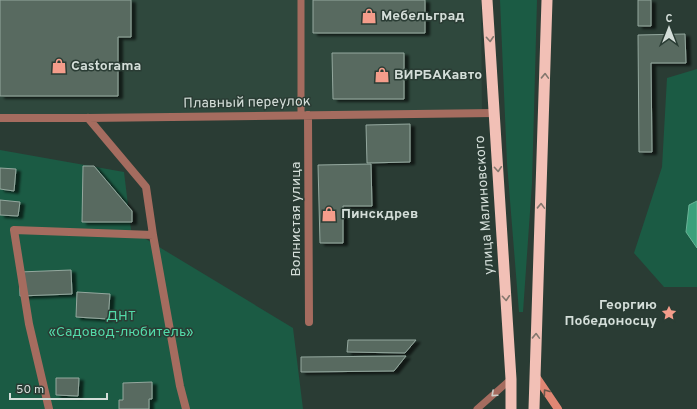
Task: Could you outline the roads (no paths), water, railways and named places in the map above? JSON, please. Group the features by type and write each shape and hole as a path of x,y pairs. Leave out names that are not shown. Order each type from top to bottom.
{"highway":[{"name":"улица Малиновского","path":"488,0 511,379 511,409"},
{"path":"534,409 548,0"}],"main road":[{"path":"534,375 558,409"}],"street":[{"name":"Плавный переулок","path":"0,118 495,113"},
{"name":"Волнистая улица","path":"305,115 309,322"},
{"path":"88,118 146,187 180,386 186,409"},
{"path":"49,409 29,324 14,230 153,235"}],"lane":[{"path":"301,0 305,115"},
{"path":"480,0 488,12"},
{"path":"477,409 511,379"}],"place":[{"name":"Мебельград","path":"369,16"},
{"name":"Castorama","path":"59,66"},
{"name":"ВИРБАКавто","path":"382,75"},
{"name":"Пинскдрев","path":"329,214"},
{"name":"Георгию Победоносцу","path":"669,313"}],"park label":[{"name":"ДНТ «Садовод-любитель»","path":"121,324"}]}
